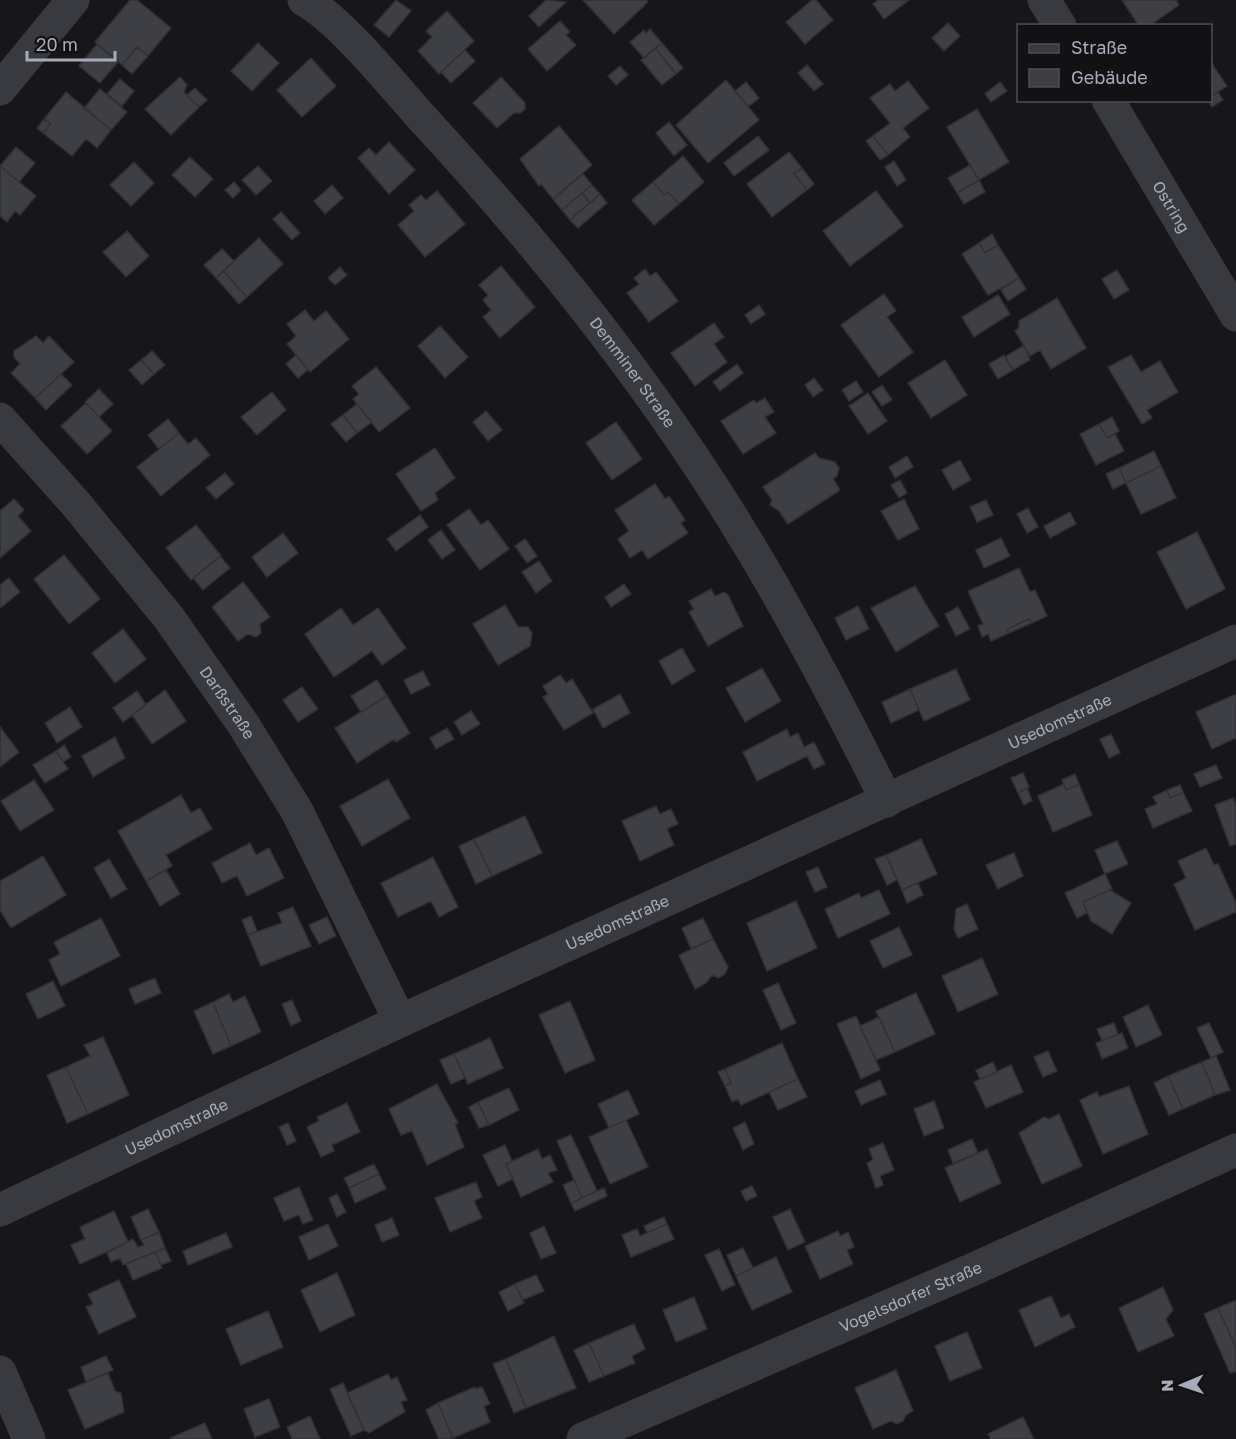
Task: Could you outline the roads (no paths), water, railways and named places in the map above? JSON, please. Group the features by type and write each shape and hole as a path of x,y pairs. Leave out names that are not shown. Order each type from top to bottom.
{"street":[{"path":"0,89 73,0"},
{"name":"Demminer Straße","path":"304,0 314,5 346,35 519,226 638,378 724,506 785,606 887,801"},
{"path":"1044,0 1059,24"},
{"name":"Ostring","path":"1109,102 1236,315"},
{"name":"Darßstraße","path":"0,420 76,504 169,618 243,723 297,811 400,1022"},
{"name":"Usedomstraße","path":"0,1210 400,1022 1236,641"},
{"name":"Vogelsdorfer Straße","path":"583,1439 976,1268 1236,1150"},
{"path":"0,1372 29,1439"}]}
